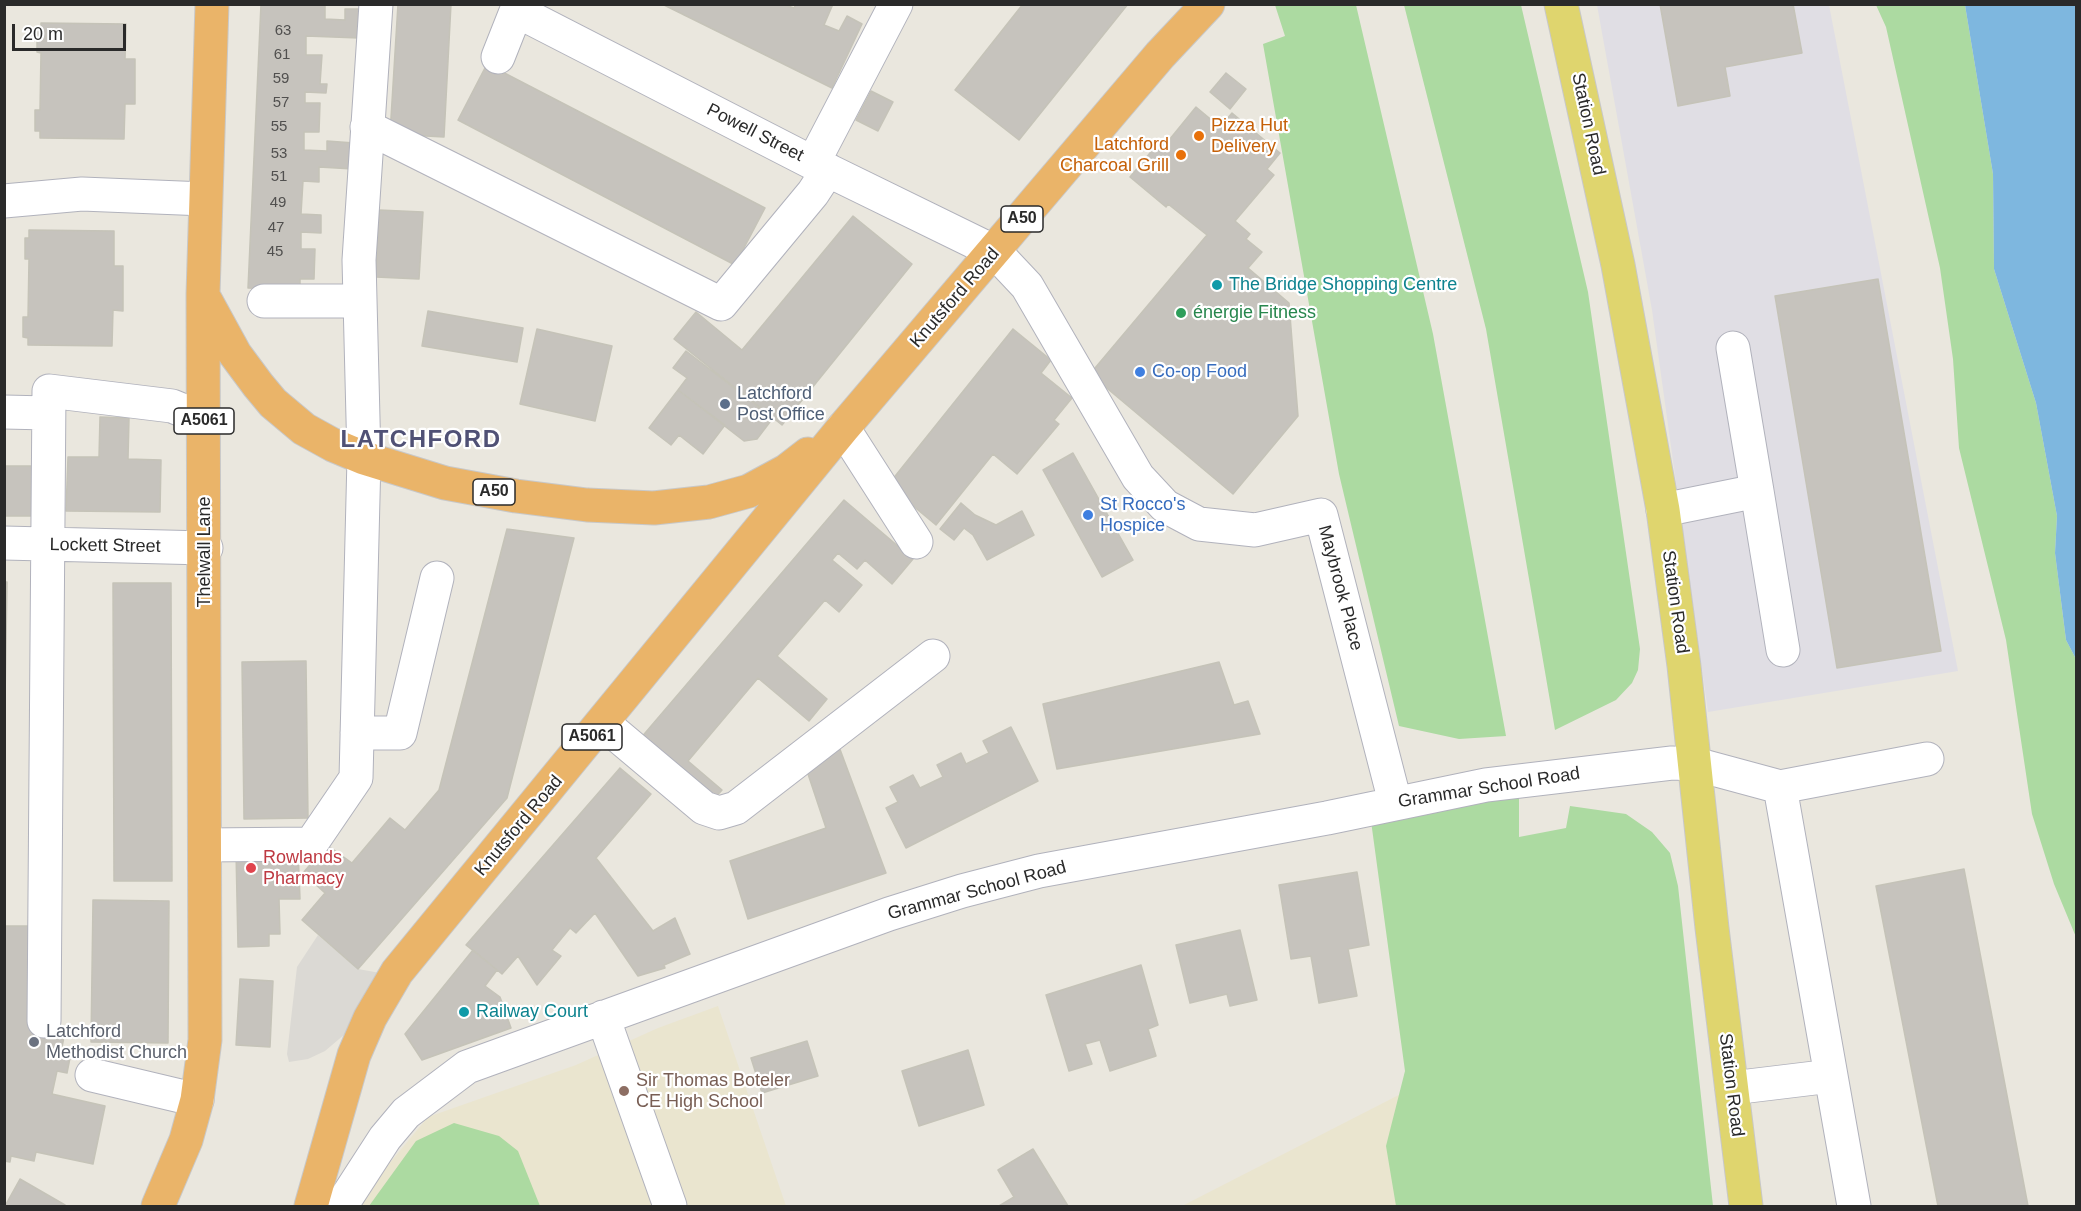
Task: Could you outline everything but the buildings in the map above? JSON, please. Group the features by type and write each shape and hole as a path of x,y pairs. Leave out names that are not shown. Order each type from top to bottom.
{"highway":[{"name":"Thelwall Lane","path":"197,1100 205,1040 206,548 203,294 212,4"},
{"name":"Knutsford Road","path":"311,1206 354,1055 370,1018 397,972 603,724 730,564 843,428 995,252 1160,55 1204,7"},
{"name":"Knutsford Road","path":"203,294 235,354 273,403 304,429 364,458 445,483 516,496 587,505 654,508 709,502 749,491 786,471 843,428"},
{"name":"A5061","path":"158,1206 186,1140 197,1100"}],"main road":[{"name":"Station Road","path":"1561,4 1618,265 1663,510 1746,1206"}],"street":[{"path":"205,845 311,844 356,778 364,458 358,301 376,4"},
{"name":"Powell Street","path":"498,57 518,8 820,167 995,252"},
{"path":"367,128 721,304 813,193 820,167 885,8"},
{"path":"4,201 82,194 205,199"},
{"name":"Maybrook Place","path":"995,252 1027,286 1138,477 1165,506 1199,524 1255,530 1321,515 1395,802"},
{"path":"264,301 358,301"},
{"path":"1733,348 1783,650"},
{"path":"44,1021 49,391 172,406 204,419"},
{"path":"4,412 48,413"},
{"path":"843,428 916,542"},
{"path":"1663,510 1757,491"},
{"name":"Lockett Street","path":"4,543 206,548"},
{"path":"357,733 400,733 438,578"},
{"path":"603,724 704,808 719,813 736,808 933,656"},
{"path":"1854,1206 1780,787 1927,759"},
{"name":"Grammar School Road","path":"341,1206 385,1138 406,1113 467,1067 889,914 962,891 1039,871 1327,818 1395,802 1486,785 1672,763 1695,764 1780,787"},
{"path":"603,1017 670,1206"},
{"path":"92,1075 197,1100"},
{"path":"1732,1088 1831,1076"}],"shaded area":[{"path":"1597,5 1829,5 1958,671 1708,712 1652,310"},
{"path":"318,935 358,969 380,973 345,1034 325,1051 308,1059 289,1062 287,1054 297,967"},
{"name":"Sir Thomas Boteler CE High School","path":"718,1006 786,1206 361,1206 388,1165 428,1117 576,1065 658,1028"},
{"path":"1430,1079 1446,1206 1182,1206"}],"green space":[{"path":"1275,5 1356,5 1433,334 1506,736 1459,739 1399,726 1339,474 1263,44 1285,36"},
{"path":"1404,5 1521,5 1588,292 1640,649 1638,670 1632,683 1616,700 1555,730 1486,329"},
{"path":"1876,5 1965,5 1993,174 1994,269 2036,403 2057,516 2055,553 2066,640 2076,659 2076,937 2054,884 2032,814 2006,640 1959,448 1953,359 1940,268 1886,27"},
{"path":"1519,798 1519,837 1566,828 1570,806 1626,814 1652,832 1670,853 1678,886 1713,1206 1396,1206 1386,1146 1405,1071 1371,821 1465,802"},
{"path":"454,1123 499,1136 518,1151 540,1206 369,1206 416,1141"}],"water":[{"path":"1965,5 2076,5 2076,659 2066,640 2055,553 2057,516 2036,403 1994,269 1993,174"}],"place":[{"name":"Pizza Hut Delivery","path":"1199,136"},
{"name":"Latchford Charcoal Grill","path":"1181,155"},
{"name":"The Bridge Shopping Centre","path":"1217,285"},
{"name":"énergie Fitness","path":"1181,313"},
{"name":"Co-op Food","path":"1140,372"},
{"name":"Latchford Post Office","path":"725,404"},
{"name":"St Rocco's Hospice","path":"1088,515"},
{"name":"Rowlands Pharmacy","path":"251,868"},
{"name":"Railway Court","path":"464,1012"},
{"name":"Latchford Methodist Church","path":"34,1042"},
{"name":"Sir Thomas Boteler CE High School","path":"624,1091"}],"district":[{"name":"LATCHFORD","path":"421,440"}]}
